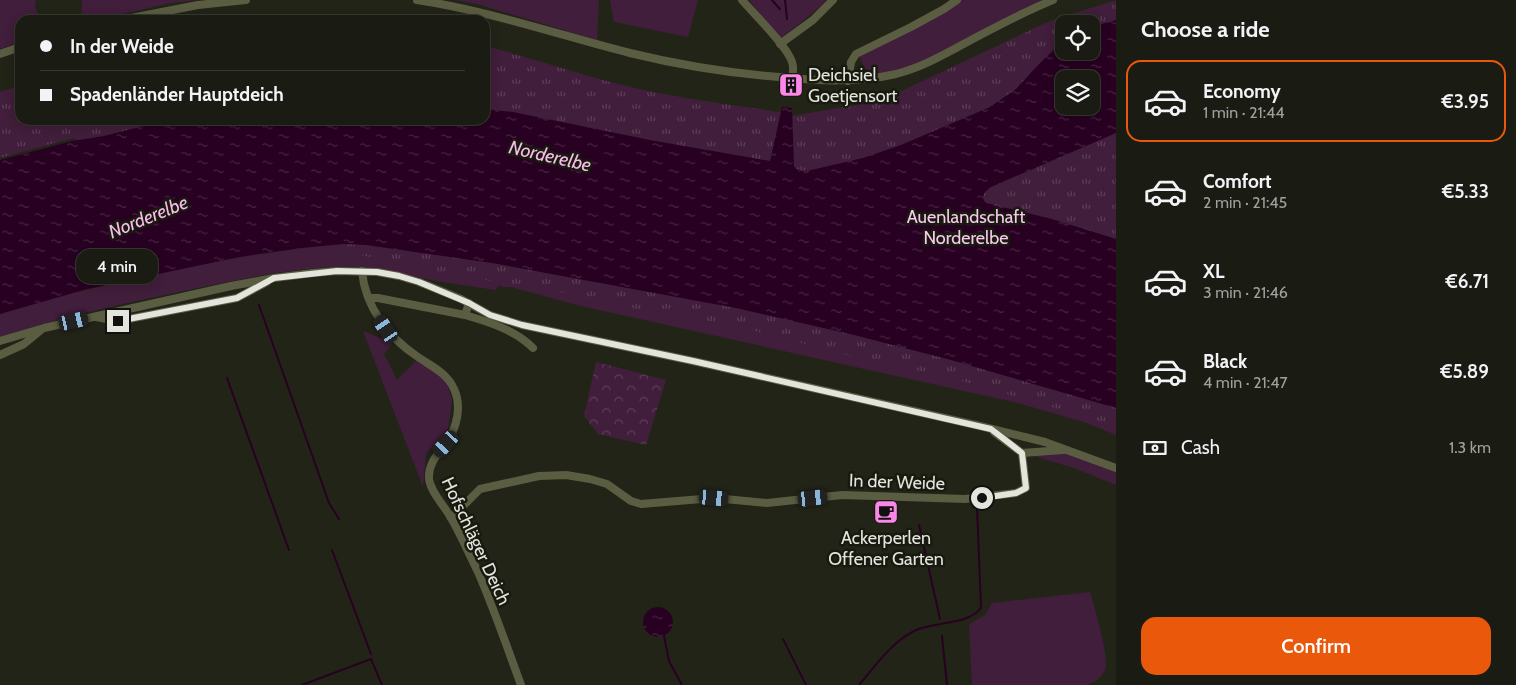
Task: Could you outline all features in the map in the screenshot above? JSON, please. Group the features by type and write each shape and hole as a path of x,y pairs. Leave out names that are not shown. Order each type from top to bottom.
{"street":[{"path":"147,15 198,5 246,0"},
{"path":"417,0 455,6 505,18 664,61 727,72 825,81 870,80 925,64 1018,15 1053,0"},
{"path":"742,0 780,44 792,63 792,78"},
{"path":"780,44 813,20 833,0"},
{"path":"848,81 850,62 856,54 911,27 957,0"},
{"path":"0,54 15,50"},
{"path":"0,341 91,316 274,278 337,271 362,271 399,276 442,291 490,315 522,325 693,361 991,429 1068,450 1116,468"},
{"name":"Hofschläger Deich","path":"362,271 379,319 394,338 416,356 441,372 454,389 458,402 457,417 453,432 434,459 429,474 430,484 451,518 489,599 521,685"},
{"path":"91,316 118,321 237,298 274,278"},
{"path":"370,298 465,315 510,332 523,339 533,348"},
{"path":"465,315 469,303"},
{"path":"0,355 24,344 44,328"},
{"path":"991,429 1022,453 1068,450"},
{"name":"In der Weide","path":"451,518 480,489 539,476 566,475 607,484 632,501 641,504 714,498 767,503 842,495 965,500 1016,493 1026,488 1022,453"}],"green space":[{"path":"0,0 36,0 35,6 38,15 15,15 15,44 0,49"},
{"path":"82,0 199,0 171,3 118,15 81,15"},
{"path":"454,0 599,0 597,40 477,4"},
{"path":"610,0 698,0 688,37 614,22"},
{"path":"749,0 826,0 780,39"},
{"path":"961,0 1041,0 936,56 914,65 869,75 858,55 955,6"},
{"name":"Auenlandschaft Norderelbe","path":"1116,0 1116,429 1100,421 948,377 851,356 733,325 630,308 565,293 454,275 350,253 73,138 0,158 0,92 15,88 15,125 490,125 490,47 636,88 779,112 792,116 856,105 891,96 1055,19 1055,60 1100,60 1100,15 1069,15"},
{"path":"343,244 366,245 1116,408 1116,435 1084,422 1018,403 581,306 511,287 499,285 496,290 430,280 366,267 315,268 251,277 94,311 0,337 0,314 48,299 209,263 289,250"},
{"path":"363,331 393,343 384,354 397,380 417,360 445,379 452,399 448,430 426,454 423,487"},
{"path":"596,362 666,380 646,445 598,434 584,416"},
{"path":"1063,452 1116,472 1116,485 1074,468 1030,455"},
{"path":"1090,592 1101,632 1106,664 1102,675 1093,683 1087,685 972,685 969,624 985,615 992,603"}],"water":[{"name":"Auenlandschaft Norderelbe","path":"1116,20 1116,133 991,187 985,192 983,199 986,203 1052,219 1116,239 1116,408 951,360 736,308 492,263 366,245 343,244 239,257 87,289 0,314 0,160 72,141 104,136 147,125 490,125 490,110 513,112 650,140 770,161 782,107 792,108 794,166 796,169 807,171 863,158 901,145 990,107 1016,89 1055,49 1055,60 1100,60 1100,24"},
{"path":"658,607 664,608 672,616 672,628 664,636 658,637 652,636 644,628 643,622 644,616 652,608"}],"waterway":[{"path":"772,0 780,9"},
{"path":"785,0 787,19"},
{"path":"259,305 329,503 339,519"},
{"path":"227,378 289,550"},
{"path":"859,685 884,655 906,636 922,628 959,621 975,614 981,608 977,507"},
{"path":"919,525 940,619"},
{"path":"332,550 371,654"},
{"path":"664,636 669,661 682,685"},
{"path":"942,636 947,685"},
{"path":"783,639 806,685"},
{"path":"302,685 371,659 382,685"}],"place":[{"name":"Deichsiel Goetjensort","path":"791,85"},
{"name":"Ackerperlen Offener Garten","path":"886,512"}],"route":[{"path":"118,321 237,298 274,278 337,271 377,272 399,276 442,291 490,315 522,325 693,361 991,429 1022,453 1026,488 1016,493 982,498"}],"water label":[{"name":"Norderelbe","path":"550,156"},
{"name":"Norderelbe","path":"148,217"}]}
